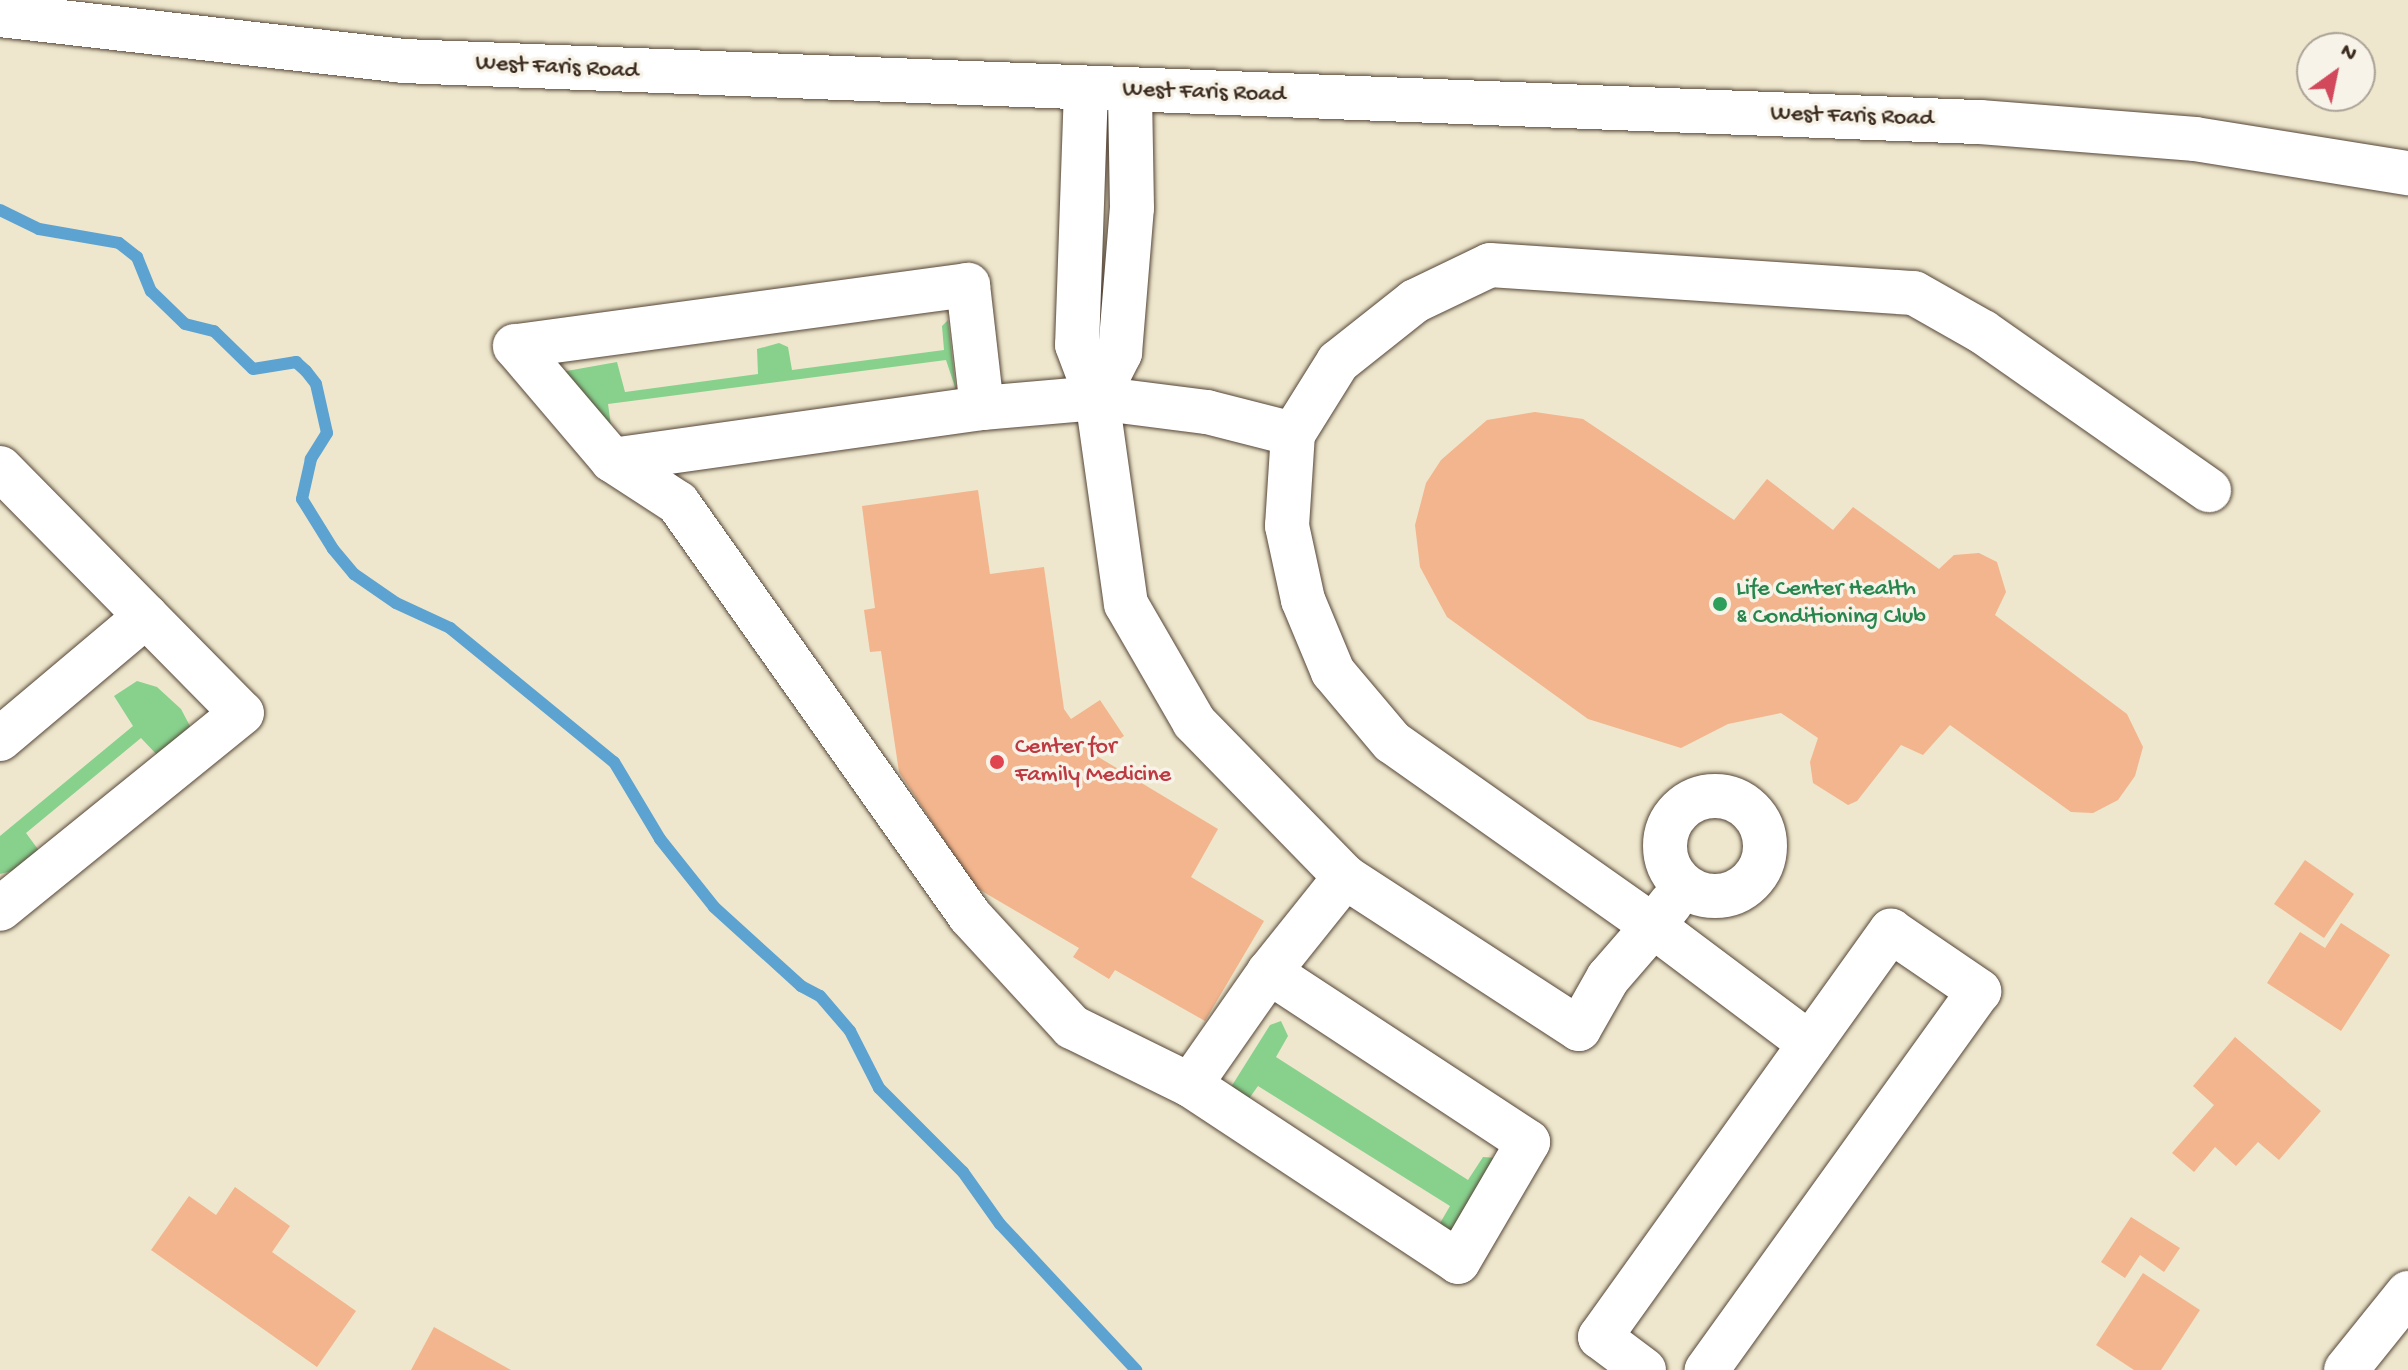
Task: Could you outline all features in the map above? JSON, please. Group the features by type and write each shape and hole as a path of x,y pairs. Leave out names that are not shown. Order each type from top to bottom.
{"main road":[{"name":"West Faris Road","path":"0,15 403,61 1980,122 2195,139 2408,173"},
{"path":"1086,89 1077,345 1097,398 1126,604 1194,722 1345,877 1579,1029 1608,978 1685,886"},
{"path":"1097,398 1120,353 1132,208 1130,91"},
{"path":"1810,1044 1653,926 1392,742 1333,672 1303,600 1287,526 1293,434 1338,362 1415,301 1490,265 1914,293 1983,332 2209,490"},
{"path":"982,408 968,285 515,346 612,460 678,503 970,916 1072,1027 1190,1085 1458,1262 1528,1142 1269,972"},
{"path":"612,460 982,408 1097,398 1207,412 1293,434"},
{"path":"0,468 242,713 0,909"},
{"path":"0,739 146,616"},
{"path":"1190,1085 1269,972 1345,877"},
{"path":"1644,1370 1600,1337 1891,931 1979,991 1707,1370"},
{"path":"2346,1370 2408,1293"}],"green space":[{"path":"948,320 956,390 946,360 608,404 612,433 561,372 617,362 625,392 758,374 757,349 779,343 788,347 792,370 944,350 942,326"},
{"path":"137,681 157,687 181,709 191,728 159,757 141,738 26,833 40,852 33,866 0,874 0,836 133,726 114,696"},
{"path":"1281,1021 1288,1036 1276,1057 1468,1180 1483,1157 1497,1158 1452,1238 1436,1230 1450,1206 1258,1086 1243,1107 1226,1095 1270,1025"}],"building":[{"name":"Life Center Health & Conditioning Club","path":"1535,412 1583,419 1734,520 1767,479 1833,530 1853,507 1939,569 1954,555 1979,553 1997,562 2006,592 1995,615 2127,714 2143,747 2135,776 2118,800 2093,813 2071,812 1950,725 1923,755 1901,745 1857,801 1848,805 1813,783 1810,762 1818,738 1781,713 1728,724 1681,748 1588,719 1447,617 1420,567 1415,525 1426,483 1441,460 1487,420"},
{"path":"978,490 990,574 1044,567 1064,709 1071,719 1100,700 1124,736 1095,755 1218,829 1191,877 1264,921 1205,1021 1115,970 1109,979 1073,957 1079,948 975,887 899,772 881,651 870,652 864,610 875,608 862,506"},
{"path":"2305,860 2354,894 2324,938 2274,904"},
{"path":"2341,923 2390,955 2341,1031 2267,983 2300,932 2325,948"},
{"path":"2235,1037 2321,1111 2279,1160 2258,1142 2236,1166 2215,1147 2194,1172 2172,1153 2214,1105 2193,1086"},
{"path":"235,1187 290,1226 272,1252 356,1311 317,1367 151,1250 189,1196 216,1215"},
{"path":"2131,1217 2180,1248 2164,1272 2140,1255 2125,1278 2101,1262"},
{"path":"2143,1273 2200,1310 2161,1370 2134,1370 2096,1345"},
{"path":"434,1327 511,1370 411,1370"}],"waterway":[{"path":"0,210 39,229 119,243 137,257 151,291 185,324 214,331 253,369 296,362 306,371 316,384 327,433 311,459 302,499 333,549 354,574 396,603 450,628 614,762 660,839 714,907 801,986 820,996 850,1031 879,1088 963,1172 1000,1224 1136,1370"}],"place":[{"name":"Life Center Health & Conditioning Club","path":"1720,604"},
{"name":"Center for Family Medicine","path":"997,762"}]}
